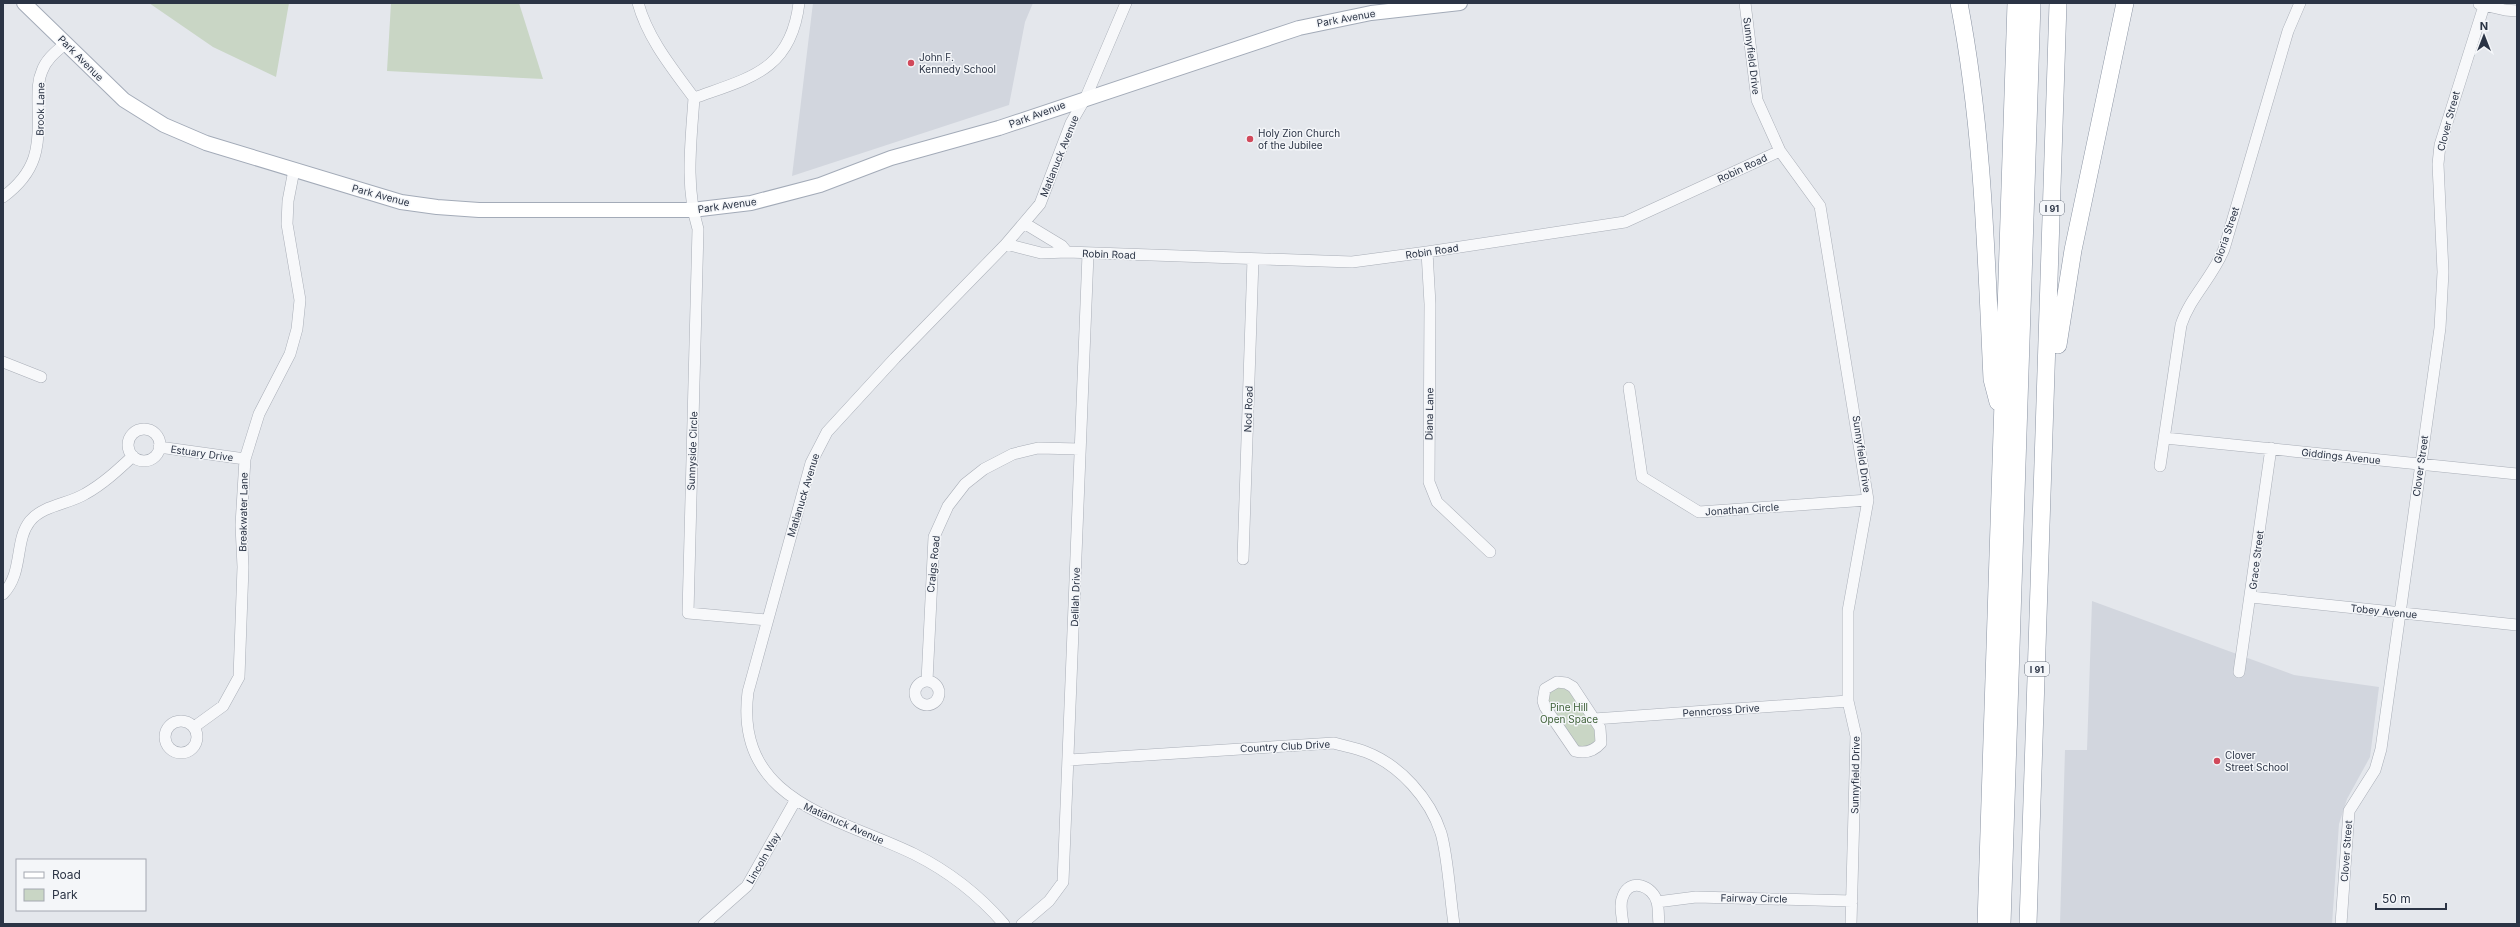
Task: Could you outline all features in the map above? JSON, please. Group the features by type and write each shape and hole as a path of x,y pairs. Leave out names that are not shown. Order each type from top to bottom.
{"highway":[{"path":"1959,3 1974,87 1981,150 1992,379 1995,395 2003,412"},
{"path":"1986,924 2016,3"},
{"path":"2002,924 2032,3"},
{"path":"2011,924 2041,3"},
{"name":"I 91","path":"2028,924 2046,413 2058,3"},
{"path":"2046,413 2056,380 2061,322 2073,250 2125,3"}],"main road":[{"name":"Park Avenue","path":"24,3 66,42 124,100 164,125 206,143 401,202 437,207 479,210 692,210 751,203 820,184 891,158 999,128 1086,97 1259,40 1322,22 1371,14 1460,3"}],"street":[{"path":"638,3 643,20 665,58 694,98 689,161 692,210"},
{"path":"694,98 757,75 769,66 784,47 797,22 799,3"},
{"name":"Matianuck Avenue","path":"1004,924 979,898 936,866 795,801 779,787 765,771 753,746 748,727 748,692 766,620 811,463 820,442 895,358 1006,244 1040,204 1071,124 1086,97 1126,3"},
{"name":"Sunnyfield Drive","path":"1745,3 1757,100 1780,151 1820,206 1868,500 1848,611 1848,701 1856,736 1851,924"},
{"name":"Gloria Street","path":"2160,466 2181,325 2187,310 2213,272 2222,254 2288,31 2300,3"},
{"path":"2481,4 2517,10"},
{"name":"Clover Street","path":"2341,924 2349,811 2375,770 2381,749 2442,301 2443,272 2438,164 2440,145 2481,4"},
{"name":"Brook Lane","path":"3,197 24,177 37,152 39,139 38,93 42,70 47,61 66,42"},
{"name":"Robin Road","path":"1006,244 1041,254 1067,252 1088,254 1352,262 1625,222 1780,151"},
{"name":"Breakwater Lane","path":"194,727 223,706 239,677 242,575 241,525 245,459 259,414 290,354 297,329 300,300 287,224 288,201 294,170"},
{"name":"Sunnyside Circle","path":"692,210 698,229 688,614 766,620"},
{"name":"Robin Road","path":"1024,223 1062,246 1067,252"},
{"name":"Diana Lane","path":"1427,252 1430,304 1429,482 1437,502 1490,552"},
{"name":"Delilah Drive","path":"1022,924 1049,901 1063,882 1088,254"},
{"name":"Nod Road","path":"1243,559 1254,259"},
{"path":"3,362 41,377"},
{"name":"Jonathan Circle","path":"1629,388 1642,477 1699,512 1868,500"},
{"name":"Estuary Drive","path":"139,430 153,432 158,437 159,447 157,454 148,460 139,460 133,456 129,449 128,441 132,434 139,430"},
{"name":"Giddings Avenue","path":"2165,438 2517,474"},
{"name":"Estuary Drive","path":"159,447 245,459"},
{"name":"Craigs Road","path":"927,681 934,537 948,506 965,484 984,469 1013,454 1038,448 1080,449"},
{"name":"Grace Street","path":"2239,672 2251,597 2271,448"},
{"path":"3,594 10,587 15,576 25,529 36,514 84,495 108,480 133,456"},
{"name":"Tobey Avenue","path":"2251,597 2517,625"},
{"path":"1557,682 1566,683 1573,687 1594,719 1600,728 1601,743 1590,752 1575,751 1545,707 1543,701 1545,689 1557,682"},
{"name":"Penncross Drive","path":"1594,719 1848,701"},
{"name":"Country Club Drive","path":"1069,760 1334,743 1367,752 1394,767 1416,789 1429,809 1441,834 1454,924"},
{"name":"Lincoln Way","path":"704,924 747,886 795,801"},
{"path":"1623,924 1622,897 1631,887 1643,885 1653,893 1657,902 1659,924"},
{"name":"Fairway Circle","path":"1657,902 1696,897 1852,901"}],"shaded area":[{"name":"John F. Kennedy School","path":"813,3 1033,3 1025,22 1009,105 792,176"},
{"name":"Clover Street School","path":"2092,601 2294,675 2379,687 2370,757 2347,799 2339,824 2332,924 2060,924 2065,750 2087,750"}],"green space":[{"path":"149,3 289,3 276,77 213,47"},
{"path":"391,3 519,3 543,79 387,71"},
{"name":"Pine Hill Open Space","path":"1558,686 1568,689 1596,730 1596,742 1586,748 1577,746 1549,706 1548,693"}],"place":[{"name":"John F. Kennedy School","path":"911,63"},
{"name":"Holy Zion Church of the Jubilee","path":"1250,139"},
{"name":"Clover Street School","path":"2217,761"}]}
